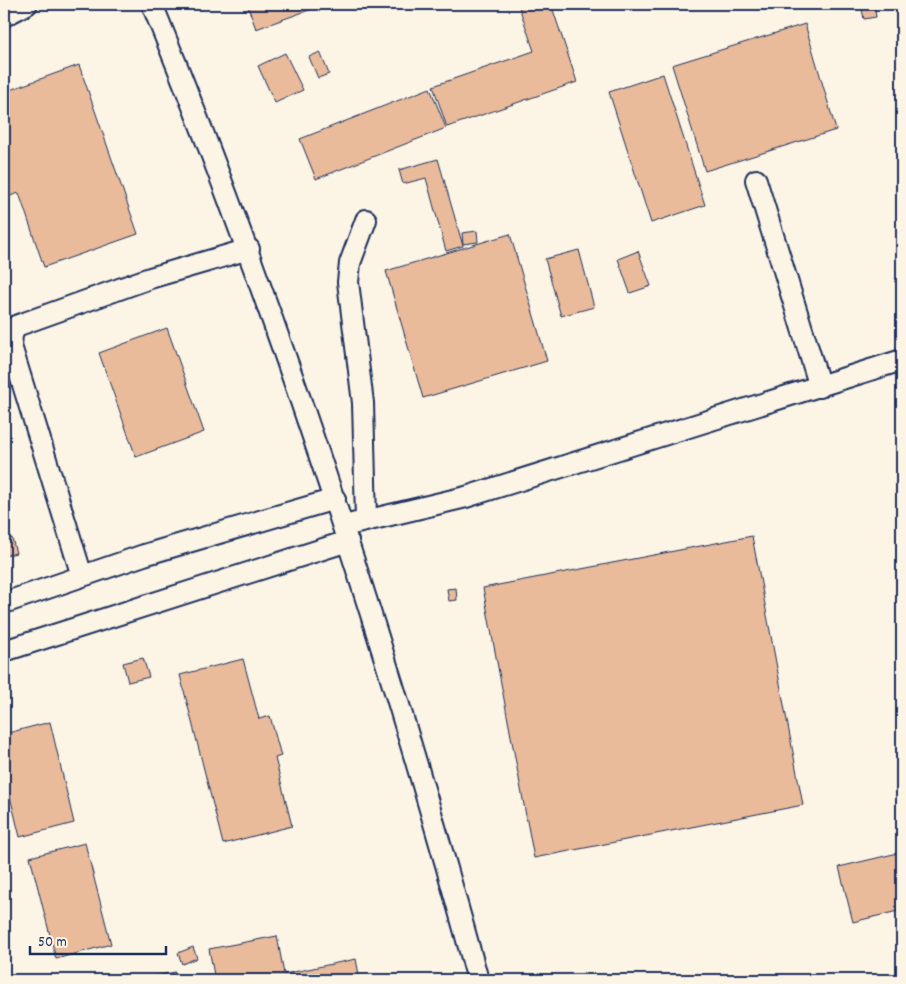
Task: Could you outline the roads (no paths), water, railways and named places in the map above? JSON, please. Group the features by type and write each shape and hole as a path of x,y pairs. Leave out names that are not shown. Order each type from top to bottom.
{"street":[{"path":"4,16 27,4"},
{"path":"152,4 248,249 335,499 450,880 478,980"},
{"path":"756,180 820,387"},
{"path":"366,220 350,263 348,282 363,404 366,519"},
{"path":"82,576 11,346 12,335 16,326 150,278 248,249"},
{"path":"4,651 346,533 366,519 466,497 902,360"},
{"path":"4,603 144,556 335,499"}]}
